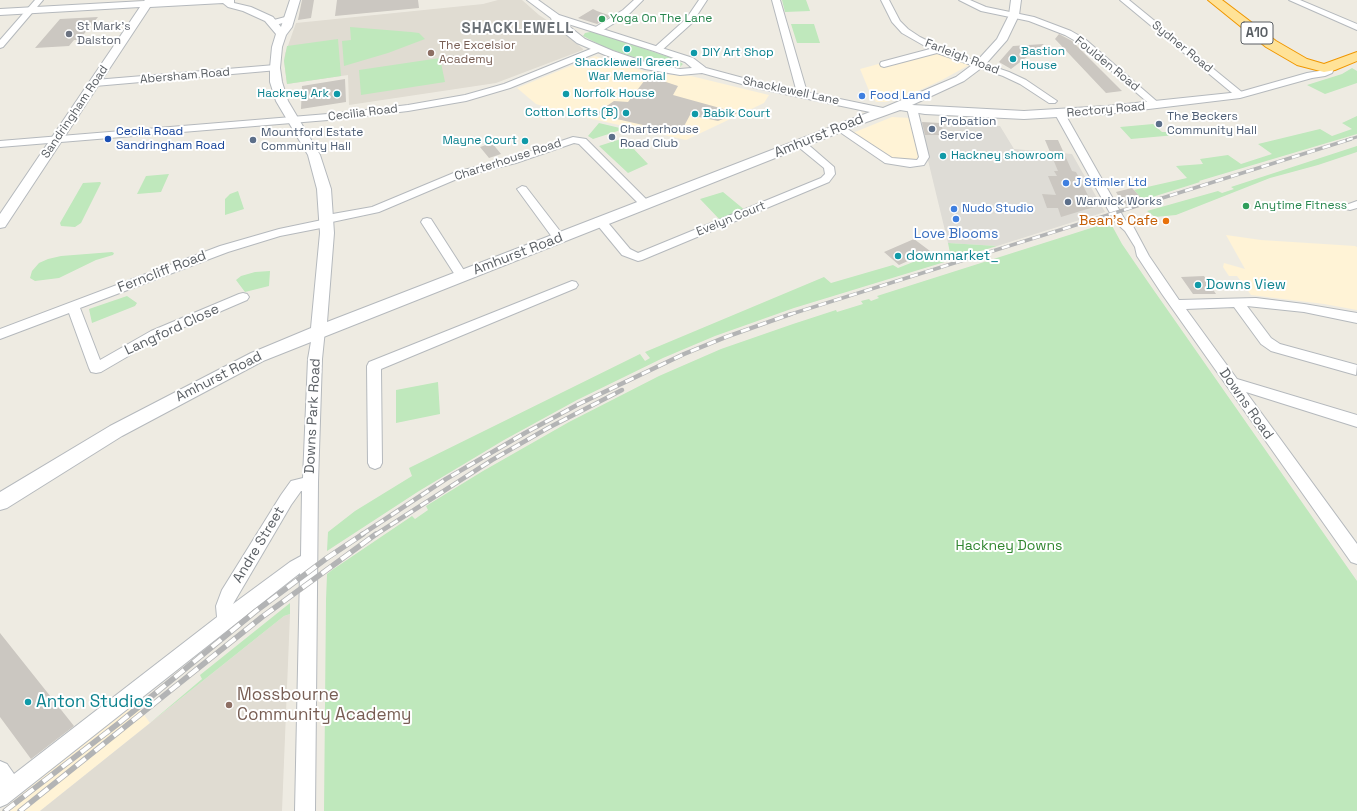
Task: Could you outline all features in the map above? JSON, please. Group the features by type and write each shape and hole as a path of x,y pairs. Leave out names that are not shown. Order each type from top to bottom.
{"highway":[{"name":"A10","path":"1214,0 1271,44 1302,62"},
{"name":"Rectory Road","path":"1302,62 1324,68 1357,56"}],"street":[{"path":"0,45 39,0"},
{"path":"0,12 148,2 223,0"},
{"path":"228,0 228,3 231,5 256,13 273,23 281,34"},
{"name":"Downs Park Road","path":"295,0 287,27 281,34 277,47 275,68 276,82 282,101 312,150 321,173 327,221 319,330 315,359 310,482 305,811"},
{"name":"Shacklewell Lane","path":"532,0 555,17 557,22 574,36 598,49 649,67 680,72 702,70 799,94 881,111"},
{"path":"574,36 581,31 594,30 626,12 639,0"},
{"path":"658,49 689,21 704,0"},
{"path":"776,0 801,89 799,94"},
{"name":"Farleigh Road","path":"885,0 896,22 904,31 937,50 980,64 1023,82 1052,101"},
{"name":"Foulden Road","path":"963,0 984,9 1014,15 1049,25 1082,42 1156,105"},
{"name":"Amhurst Road","path":"0,502 116,431 257,357 319,330 559,238 881,111 899,106 960,78 980,64 1002,40 1014,15 1016,0"},
{"name":"Sydner Road","path":"1124,0 1240,95"},
{"path":"1295,0 1357,27"},
{"name":"Sandringham Road","path":"0,224 148,2"},
{"name":"Shacklewell Lane","path":"555,17 564,18 594,30 689,60 702,70"},
{"path":"273,23 289,18"},
{"name":"Cecilia Road","path":"0,144 293,120 408,108 466,98 507,86 598,49"},
{"path":"884,64 937,50"},
{"path":"680,72 687,67 689,60"},
{"path":"1302,62 1311,70 1311,75"},
{"name":"Rectory Road","path":"899,106 999,114 1060,114 1240,95 1326,72 1330,67"},
{"name":"Abersham Road","path":"95,83 275,68"},
{"path":"839,128 889,161 920,163 924,157 912,108"},
{"name":"Downs Road","path":"1060,114 1121,222 1129,230 1139,246 1143,256 1176,305 1357,557"},
{"name":"Charterhouse Road","path":"327,221 367,213 430,188 460,174 512,161 573,140 582,141 645,204"},
{"name":"Evelyn Court","path":"600,222 626,252 638,257 825,180 830,174 829,167 800,143"},
{"path":"522,189 559,238"},
{"name":"Ferncliff Road","path":"0,334 224,249 327,221"},
{"path":"427,222 461,275"},
{"path":"375,463 374,366 572,285"},
{"name":"Langford Close","path":"73,306 96,368 156,334 242,297"},
{"path":"1176,305 1237,302 1304,308 1357,318"},
{"path":"1237,302 1266,341 1276,348 1356,370"},
{"path":"1232,383 1357,421"},
{"name":"Andre Street","path":"227,619 224,614 224,606 228,596 286,500 296,486 310,482"},
{"name":"Andre Street","path":"6,792 227,619 296,567 308,561"},
{"path":"0,771 6,792"}],"shaded area":[{"name":"The Excelsior Academy","path":"498,0 522,0 539,15 556,26 583,50 496,83 349,105 348,75 287,84 284,61 285,54 296,23 483,4"},
{"path":"930,50 969,65 942,80 907,96 886,102 876,102 870,93 860,69"},
{"path":"595,56 653,74 691,76 769,95 764,103 686,140 570,114 536,104 517,88"},
{"path":"892,117 911,118 921,161 895,161 850,134"},
{"path":"919,123 1000,126 1014,149 1072,154 1105,212 997,246 948,243"},
{"path":"1226,235 1261,240 1357,247 1357,310 1324,304 1251,295 1237,276 1229,276 1223,267 1224,263 1245,269"},
{"name":"Mossbourne Community Academy","path":"290,614 282,811 40,811 284,616"},
{"path":"135,702 150,723 40,811 1,811"}],"green space":[{"path":"782,0 806,0 810,11 785,12"},
{"path":"791,24 814,24 820,43 797,43"},
{"path":"350,27 419,33 425,39 388,53 344,66 342,41 351,40"},
{"path":"595,32 654,52 677,60 683,64 679,68 664,67 606,48 583,36 585,33"},
{"path":"338,39 341,76 287,84 284,61 287,46"},
{"path":"440,58 445,82 361,95 359,70"},
{"path":"1352,68 1357,71 1357,83 1325,94 1307,85 1342,74"},
{"path":"1357,116 1357,134 1199,181 1200,182 1143,200 1134,190 1187,178 1176,166 1203,164 1200,159 1228,155 1241,164 1272,154 1258,144 1320,129 1332,136 1352,129 1342,123"},
{"path":"599,123 624,129 593,139 588,136"},
{"path":"1153,124 1162,132 1173,132 1176,135 1131,139 1120,127"},
{"path":"624,138 648,164 628,173 599,146"},
{"path":"1357,146 1357,152 1318,165 1270,178 1176,215 1155,217 1147,211 1218,191 1222,193 1234,189 1231,187"},
{"path":"169,174 161,192 137,194 146,176"},
{"path":"83,183 101,183 81,223 75,227 61,226 60,223"},
{"path":"238,191 244,209 225,215 225,199 230,194"},
{"path":"723,192 746,211 721,221 700,199"},
{"name":"Hackney Downs","path":"1110,222 1122,244 1148,282 1357,581 1357,811 324,811 326,600 327,574 332,570 412,516 415,519 428,510 426,506 483,471 569,422 659,376 721,349 793,324 836,310 837,312 863,304 861,301 869,299 871,301 879,298 877,296"},
{"path":"948,243 997,246 794,308 715,336 663,358 577,400 504,440 419,491 327,551 328,532 355,511 412,476 409,468 640,354 645,361 650,358 645,352 824,277 831,283 893,265 898,268 936,253 939,256 950,253"},
{"path":"114,253 113,255 96,260 59,278 35,281 30,278 32,271 39,263 48,259 61,256"},
{"path":"270,271 269,286 245,292 236,280 241,276 255,272"},
{"path":"127,296 137,303 135,306 92,323 89,309"},
{"path":"438,382 440,414 396,423 396,390"},
{"path":"290,603 290,614 284,616 150,723 202,679 200,675"}],"building":[{"path":"302,0 314,0 311,18 298,20"},
{"path":"337,0 418,0 419,8 335,16"},
{"path":"593,9 611,16 597,24 578,18"},
{"name":"St Mark's Dalston","path":"98,17 79,40 74,40 69,46 35,48 60,19"},
{"path":"1059,34 1072,41 1122,91 1106,93 1055,39"},
{"path":"1044,44 1011,69 999,62 1013,46"},
{"path":"648,76 678,86 673,95 738,113 718,121 690,115 682,130 671,129 669,131 595,114 614,101 628,102"},
{"name":"Hackney Ark","path":"345,79 346,102 301,109 302,86"},
{"name":"Probation Service","path":"922,122 941,123 944,135 925,135"},
{"path":"1045,140 1058,140 1072,171 1076,172 1094,207 1061,217 1058,208 1047,208 1042,194 1056,195 1048,176 1057,176 1054,171 1058,171"},
{"path":"492,143 501,154 489,158 480,147"},
{"path":"1132,188 1143,200 1124,206 1116,192"},
{"name":"downmarket_","path":"914,239 930,251 899,265 884,252"},
{"name":"Downs View","path":"1204,276 1216,294 1193,294 1181,277"},
{"name":"Anton Studios","path":"0,633 74,726 31,759 0,717"}],"railway":[{"path":"1347,140 1357,137"},
{"path":"789,315 1351,139"},
{"path":"361,535 446,479 525,433 579,404 684,354 726,337 789,315"},
{"path":"375,535 492,460 548,428 622,390"},
{"path":"5,811 119,723 256,611 327,558 363,534"},
{"path":"20,811 262,617 376,534"}],"place":[{"name":"Yoga On The Lane","path":"602,19"},
{"name":"St Mark's Dalston","path":"69,34"},
{"name":"Shacklewell Green War Memorial","path":"627,49"},
{"name":"The Excelsior Academy","path":"431,53"},
{"name":"DIY Art Shop","path":"694,53"},
{"name":"Bastion House","path":"1013,59"},
{"name":"Hackney Ark","path":"337,94"},
{"name":"Norfolk House","path":"566,94"},
{"name":"Food Land","path":"862,96"},
{"name":"Cotton Lofts (B)","path":"626,113"},
{"name":"Babik Court","path":"695,114"},
{"name":"The Beckers Community Hall","path":"1159,124"},
{"name":"Probation Service","path":"932,129"},
{"name":"Charterhouse Road Club","path":"612,137"},
{"name":"Cecila Road Sandringham Road","path":"108,139"},
{"name":"Mountford Estate Community Hall","path":"253,140"},
{"name":"Mayne Court","path":"525,141"},
{"name":"Hackney showroom","path":"943,156"},
{"name":"J Stimler Ltd","path":"1066,183"},
{"name":"Warwick Works","path":"1068,202"},
{"name":"Anytime Fitness","path":"1246,206"},
{"name":"Nudo Studio","path":"954,209"},
{"name":"Love Blooms","path":"956,219"},
{"name":"Bean's Cafe","path":"1166,221"},
{"name":"downmarket_","path":"898,256"},
{"name":"Downs View","path":"1198,285"},
{"name":"Anton Studios","path":"28,702"},
{"name":"Mossbourne Community Academy","path":"229,705"}],"district":[{"name":"SHACKLEWELL","path":"518,29"}]}
